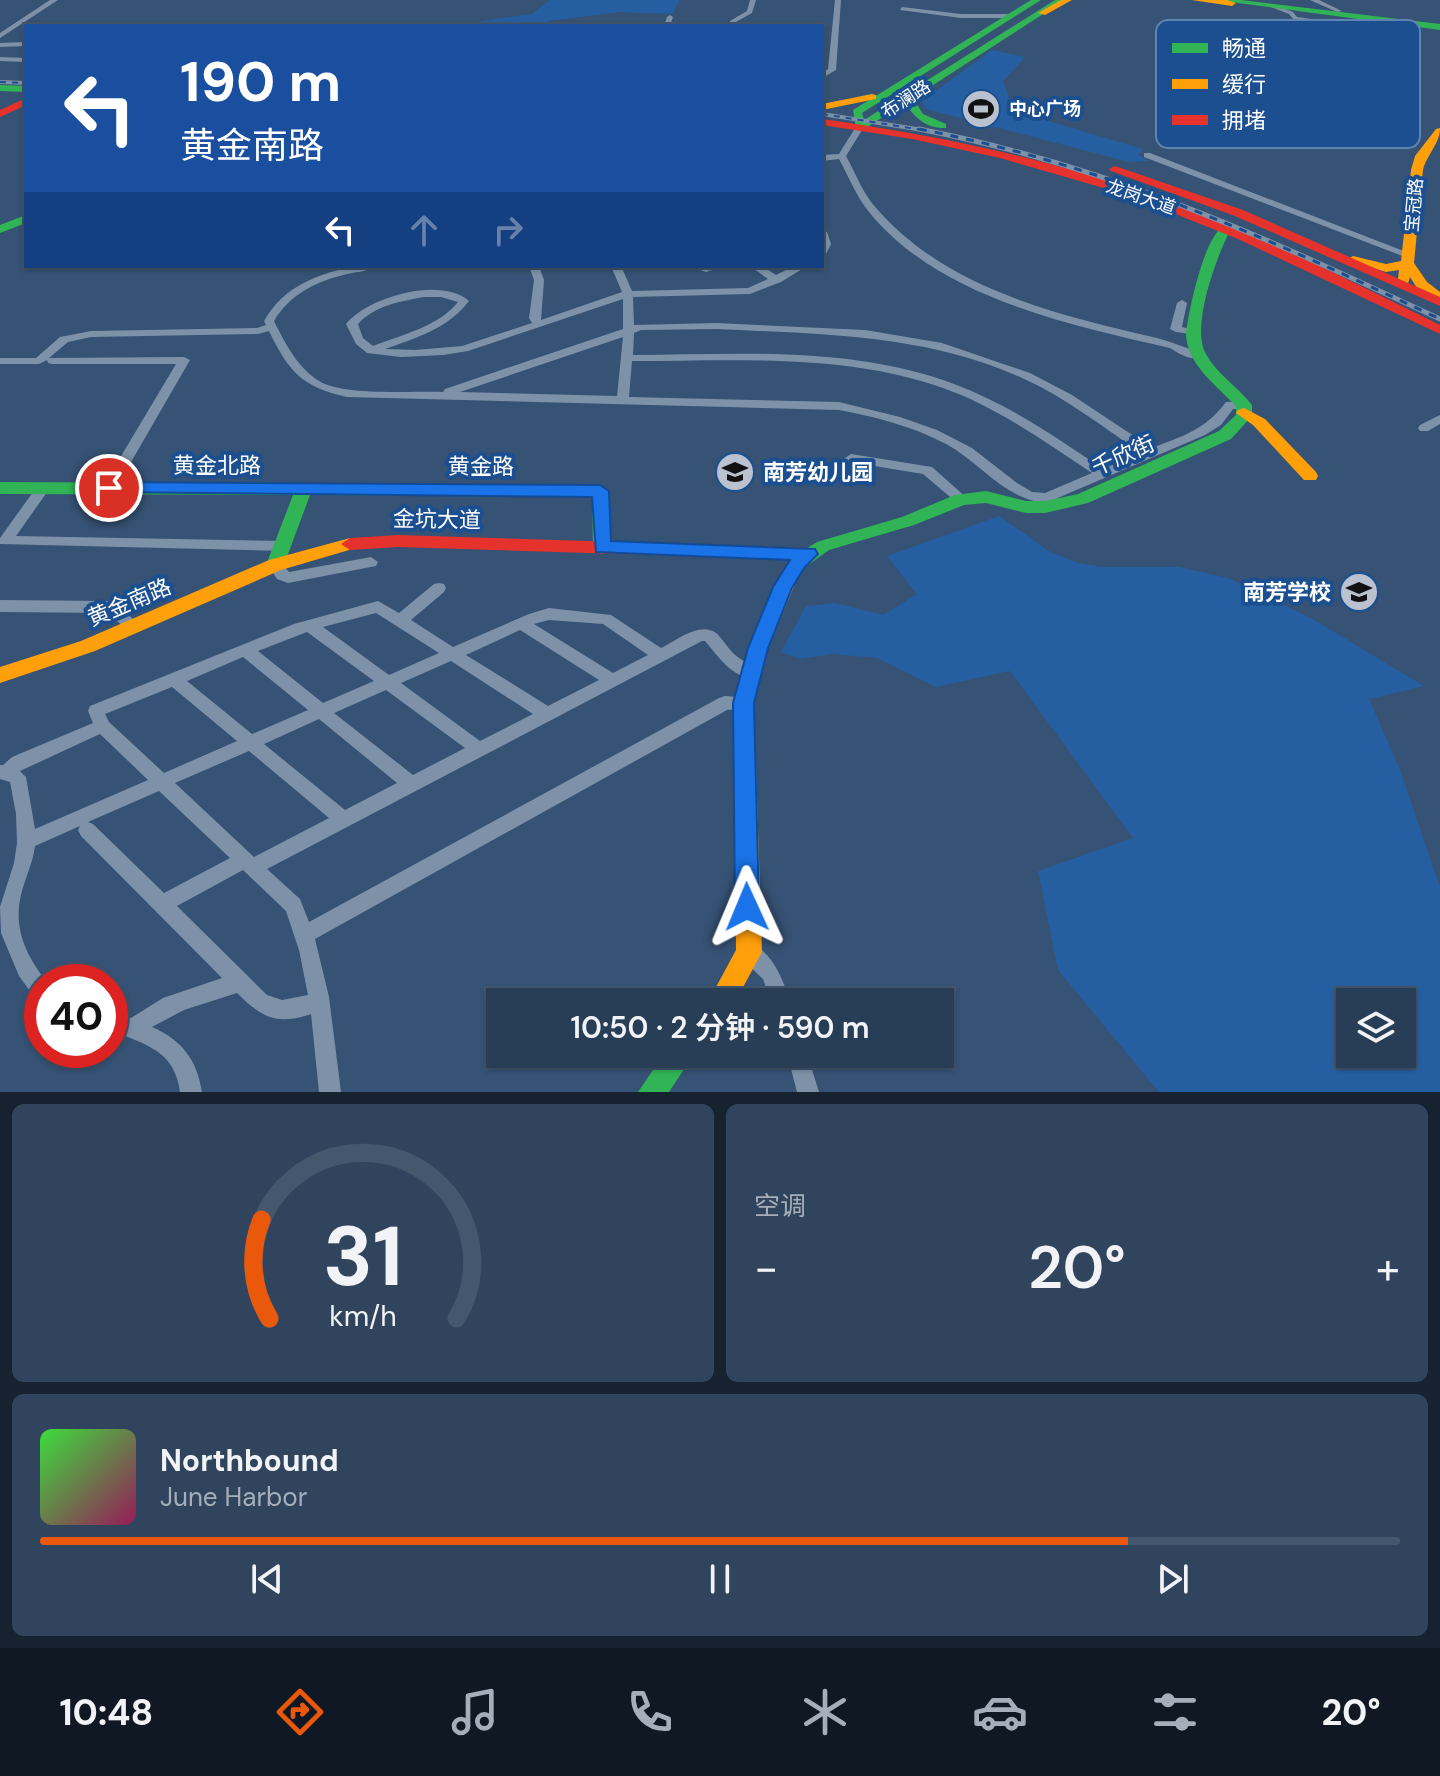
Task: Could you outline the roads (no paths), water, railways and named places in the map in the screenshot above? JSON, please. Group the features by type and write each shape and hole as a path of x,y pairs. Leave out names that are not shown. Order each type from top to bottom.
{"main road":[{"name":"布澜路","path":"859,119 885,93 944,57 1029,7 1061,0"},
{"path":"1029,7 1068,0"},
{"path":"1196,0 1249,1"},
{"path":"1220,0 1249,1 1285,10 1399,20"},
{"name":"布澜路","path":"859,119 882,114 964,62 1029,7"},
{"path":"1420,23 1440,25"},
{"path":"944,57 964,62"},
{"path":"0,75 24,75"},
{"path":"0,88 24,89"},
{"path":"824,107 853,103 885,93"},
{"path":"907,97 919,116 942,126"},
{"path":"0,114 24,102"},
{"name":"龙岗大道","path":"824,108 1106,184 1225,229 1440,330"},
{"name":"龙岗大道","path":"882,114 995,136 1119,170 1188,194 1440,300"},
{"name":"龙岗大道","path":"824,122 859,119"},
{"name":"宝冠路","path":"1402,284 1408,259 1417,170 1421,156 1440,131"},
{"path":"0,229 24,220"},
{"path":"1225,229 1213,247 1192,339 1199,355 1244,409 1310,476"},
{"path":"1326,251 1373,266 1396,268 1408,259 1422,285 1440,300"},
{"name":"千欣街","path":"809,554 863,532 908,521 961,499 986,497 1026,507 1060,506 1119,484 1225,435 1244,409"},
{"name":"黄金北路","path":"0,488 304,489"},
{"path":"275,565 304,489"},
{"name":"黄金路","path":"304,489 600,491 602,548"},
{"name":"金坑大道","path":"275,565 343,544 602,548"},
{"path":"602,548 809,554"},
{"path":"729,988 749,952 744,703 751,673 783,587 797,563 809,554"},
{"name":"黄金南路","path":"0,675 88,646 275,565"},
{"path":"652,1092 670,1068"}],"street":[{"path":"0,36 55,0"},
{"path":"732,22 750,12 753,0"},
{"path":"824,75 832,70 838,0"},
{"path":"1285,10 1313,0 1334,12"},
{"path":"902,9 927,8 961,16 1029,7"},
{"path":"1285,10 1339,20"},
{"path":"668,24 670,17"},
{"path":"0,45 24,44"},
{"path":"0,59 24,60"},
{"path":"842,156 859,119"},
{"path":"1147,155 1408,259"},
{"path":"824,158 842,156"},
{"path":"842,156 862,197 891,230 964,278 1061,319 1199,355"},
{"path":"363,268 306,285 274,310 269,321 304,374 320,386 347,393 839,406 877,414 944,439 980,459 1024,495 1034,499 1046,498 1201,432 1217,422 1230,405 1244,409"},
{"path":"535,268 539,280 534,318 538,324"},
{"path":"617,268 628,294 629,329 623,400"},
{"path":"758,268 777,280"},
{"path":"371,351 441,321 460,310 464,301 458,295 447,293 385,301 356,316 352,324 356,338 371,351 438,354 464,349 628,294 750,291 798,268"},
{"path":"1182,303 1176,329 1194,333"},
{"path":"436,396 629,329 716,326 839,331 901,337 942,346 1026,375 1068,398 1149,452"},
{"path":"0,361 39,361 64,339 91,334 258,331 272,327"},
{"path":"627,358 802,361 907,373 983,401 1023,422 1102,474"},
{"path":"52,361 184,360 109,488"},
{"path":"1424,428 1440,419"},
{"path":"819,478 846,477 851,458 927,470 961,499"},
{"path":"43,488 5,541 283,546"},
{"path":"275,565 288,578 371,562"},
{"path":"400,621 439,588"},
{"path":"0,606 110,607 133,626"},
{"path":"330,1092 319,1001 306,934 293,905 102,726 96,711 309,625 378,607 547,714"},
{"path":"26,841 549,614 606,619 660,655"},
{"path":"522,624 612,680"},
{"path":"309,625 479,749"},
{"path":"162,904 343,819 690,639 709,636 731,661 751,673"},
{"path":"245,650 411,784"},
{"path":"174,679 343,819"},
{"path":"306,934 725,703 744,703"},
{"path":"4,772 18,762 102,726"},
{"path":"4,772 17,777 26,841 21,872 12,895 10,916 14,947 24,970"},
{"path":"87,830 240,982 275,1012 291,1011 319,1001"},
{"path":"749,952 770,973 776,988"},
{"path":"133,1029 163,1008 240,982"},
{"path":"128,1027 154,1036 179,1054 187,1069 191,1092"},
{"path":"801,1068 808,1092"}],"railway":[{"path":"0,82 24,83"},
{"path":"824,114 926,131"},
{"path":"919,129 926,131"},
{"path":"926,131 1056,163 1186,207 1440,319"}],"place":[{"name":"中心广场","path":"981,109"},
{"name":"南芳幼儿园","path":"735,472"},
{"name":"南芳学校","path":"1359,592"}]}
